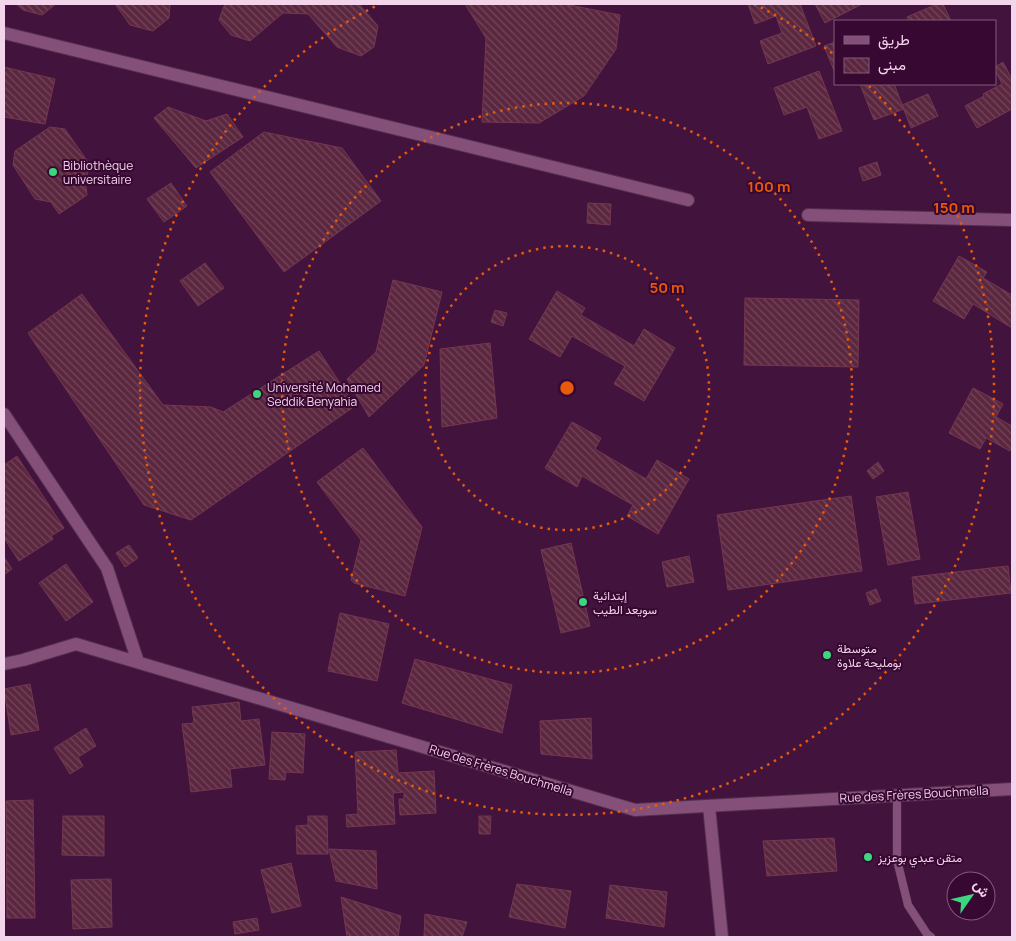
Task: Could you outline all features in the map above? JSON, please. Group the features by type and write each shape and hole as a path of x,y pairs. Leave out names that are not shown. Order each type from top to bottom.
{"street":[{"path":"4,33 688,200"},
{"path":"808,215 1012,220"},
{"path":"4,414 107,568 138,662"},
{"name":"Rue des Frères Bouchmella","path":"4,664 76,644 635,810 1012,788"},
{"path":"709,806 722,937"}],"lane":[{"path":"897,795 897,860 908,905 931,937"}],"building":[{"path":"16,4 56,4 42,15 23,10"},
{"path":"115,4 170,4 169,18 153,31 130,25"},
{"path":"228,4 359,4 378,26 374,47 361,56 337,47 308,14 283,13 250,41 231,35 219,20 224,6"},
{"path":"465,4 564,4 620,15 616,49 584,96 539,123 482,122 486,38"},
{"path":"748,4 800,4 816,46 768,64 760,41 782,33 776,16 755,24"},
{"path":"815,4 862,4 825,23"},
{"path":"937,4 943,4 951,20 908,20 907,17"},
{"path":"834,42 834,71 824,46"},
{"path":"1003,62 1012,79 1012,109 977,128 965,106 1002,84 996,72 996,66"},
{"path":"4,67 55,79 45,124 4,117"},
{"path":"819,71 842,131 819,139 807,107 784,115 774,88"},
{"path":"860,85 894,85 904,109 874,120"},
{"path":"928,94 938,116 911,128 902,105"},
{"path":"168,107 206,121 227,114 243,137 196,168 154,118"},
{"name":"Bibliothèque universitaire","path":"50,127 65,129 90,165 86,178 80,182 86,187 87,195 59,214 51,202 35,199 13,165 15,151"},
{"path":"264,132 342,148 381,201 284,272 210,172"},
{"path":"877,162 881,175 863,181 859,168"},
{"path":"171,183 187,206 164,222 147,199"},
{"path":"588,203 611,204 610,225 587,223"},
{"path":"959,256 987,272 983,278 1012,295 1012,328 973,304 964,319 933,301"},
{"path":"205,263 224,288 198,306 180,281"},
{"path":"393,280 442,292 424,365 369,417 347,379 376,352"},
{"path":"557,291 585,308 581,315 634,346 644,329 675,348 644,401 614,384 625,366 572,336 560,357 529,339"},
{"path":"82,294 163,405 211,407 223,412 319,351 355,406 191,520 144,505 28,333"},
{"path":"745,298 859,300 858,367 744,365"},
{"path":"495,310 507,313 503,326 491,322"},
{"path":"490,343 497,418 442,427 440,349"},
{"path":"973,388 1003,404 996,417 1012,426 1012,446 1010,451 986,438 980,449 949,433"},
{"path":"572,422 601,438 595,449 646,479 657,460 689,479 658,534 627,516 633,505 582,476 577,487 545,468"},
{"path":"363,448 422,527 405,596 354,583 351,580 361,540 317,482"},
{"path":"17,456 64,528 51,536 53,539 19,561 4,538 4,465"},
{"path":"878,462 884,471 873,479 867,471"},
{"path":"908,492 920,559 888,565 876,497"},
{"path":"851,496 862,571 728,590 717,515"},
{"path":"571,543 590,626 561,633 541,550"},
{"path":"129,545 138,558 125,567 116,553"},
{"path":"689,556 694,582 667,587 662,562"},
{"path":"4,557 12,569 4,575"},
{"path":"66,564 93,602 66,621 39,583"},
{"path":"1008,566 1011,593 915,604 912,577"},
{"path":"876,589 881,601 870,605 866,593"},
{"path":"340,613 389,624 377,681 328,671"},
{"path":"415,659 512,685 502,733 402,703"},
{"path":"30,684 39,730 11,735 4,689"},
{"path":"239,702 241,721 259,719 265,765 230,769 232,787 191,792 182,724 194,723 192,707"},
{"path":"591,718 592,759 541,754 540,721"},
{"path":"86,728 96,746 78,757 83,766 70,774 54,748"},
{"path":"272,732 305,734 303,773 286,772 285,780 269,779"},
{"path":"396,750 398,773 434,771 436,813 400,815 399,799 404,799 404,792 393,793 395,824 347,827 346,815 358,814 355,752"},
{"path":"33,800 35,918 7,918 6,801"},
{"path":"63,816 104,816 104,856 62,855"},
{"path":"308,816 327,816 328,854 297,854 296,826 308,825"},
{"path":"479,816 491,816 490,834 479,834"},
{"path":"834,838 837,871 767,876 763,841"},
{"path":"329,849 376,851 377,889 336,881"},
{"path":"291,863 301,906 272,913 261,870"},
{"path":"111,879 112,927 73,929 71,880"},
{"path":"517,884 571,891 565,928 509,917"},
{"path":"610,885 667,892 664,927 606,918"},
{"path":"341,897 401,916 398,937 347,937"},
{"path":"425,914 467,922 462,937 424,937"},
{"path":"257,918 259,930 235,934 233,922"}],"place":[{"name":"Bibliothèque universitaire","path":"53,172"},
{"name":"Université Mohamed Seddik Benyahia","path":"257,394"},
{"name":"إبتدائية سويعد الطيب","path":"583,602"},
{"name":"متوسطة بومليحة علاوة","path":"827,655"},
{"name":"متقن عبدي بوعزيز","path":"868,857"}]}
